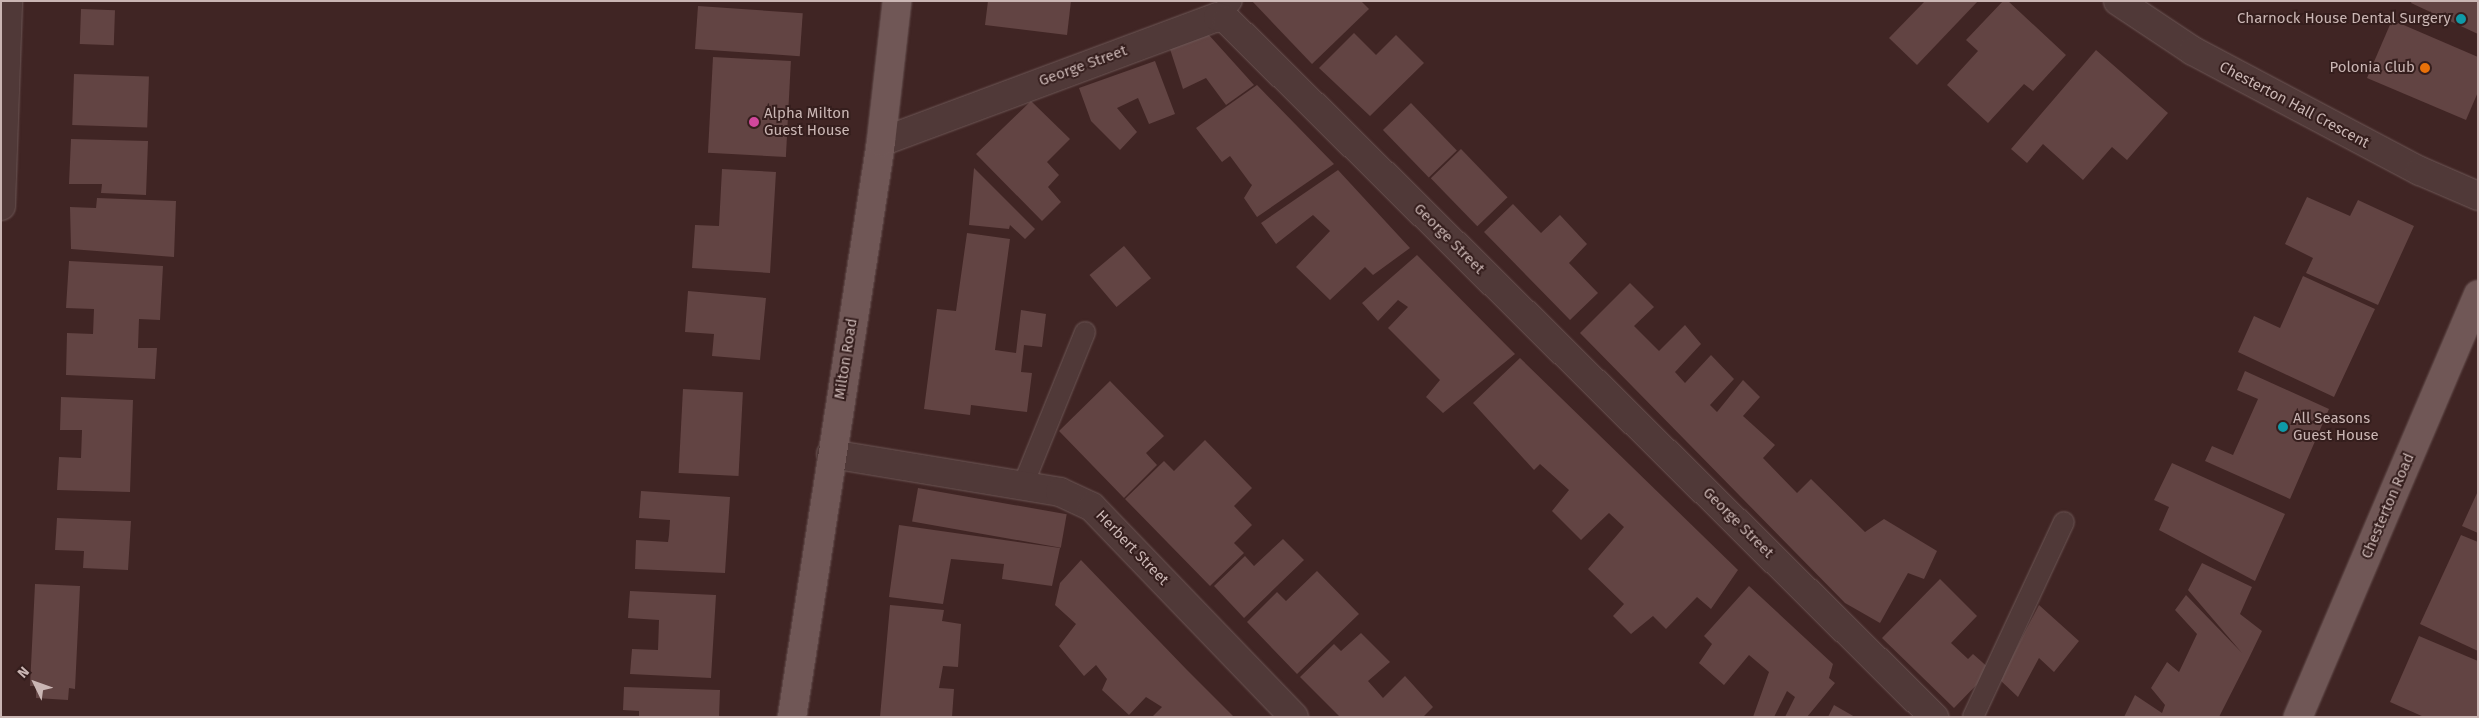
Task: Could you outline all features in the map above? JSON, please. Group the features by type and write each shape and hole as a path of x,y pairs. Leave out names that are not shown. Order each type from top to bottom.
{"main road":[{"name":"Milton Road","path":"792,717 831,454 881,142 897,1"},
{"name":"Chesterton Road","path":"2298,717 2478,295"}],"street":[{"path":"1,206 8,1"},
{"name":"Chesterton Hall Crescent","path":"2118,1 2193,51 2420,170 2478,196"},
{"name":"George Street","path":"881,142 1225,9 1227,20 1934,717"},
{"name":"Herbert Street","path":"831,454 1060,492 1092,507 1294,717"}],"lane":[{"path":"1023,485 1084,332"},
{"path":"1973,717 2064,522"}],"building":[{"path":"988,1 1071,1 1067,35 985,25"},
{"path":"1252,1 1361,1 1369,9 1312,64"},
{"path":"1925,1 1978,1 1917,65 1889,38"},
{"path":"2003,1 2008,1 2066,55 2033,91 2024,84 1988,123 1947,85 1978,51 1966,40"},
{"name":"Charnock House Dental Surgery","path":"2412,1 2478,1 2478,34 2411,3"},
{"path":"698,6 803,13 800,56 695,49"},
{"path":"81,9 115,10 114,45 80,44"},
{"name":"Polonia Club","path":"2392,20 2478,57 2478,92 2466,120 2367,78"},
{"path":"1354,33 1376,55 1396,35 1424,63 1370,116 1319,68"},
{"path":"1208,34 1254,85 1226,105 1206,78 1183,89 1170,49"},
{"path":"2096,50 2168,113 2127,160 2112,147 2083,180 2043,144 2027,163 2011,149"},
{"path":"713,57 791,61 786,157 708,153"},
{"path":"1155,61 1175,114 1149,124 1138,98 1117,108 1137,132 1120,150 1091,121 1079,88"},
{"path":"74,74 149,77 147,128 72,125"},
{"path":"1257,85 1334,164 1257,217 1244,198 1252,185 1230,156 1222,162 1196,128"},
{"path":"1031,101 1070,139 1047,162 1059,175 1048,187 1061,202 1042,221 976,154"},
{"path":"1411,103 1457,150 1429,178 1383,130"},
{"path":"71,139 148,141 146,195 101,193 102,184 69,184"},
{"path":"1461,149 1508,197 1477,226 1431,178"},
{"path":"974,168 1035,229 1025,239 1010,225 1009,229 969,225"},
{"path":"722,169 776,172 770,273 692,268 695,225 719,226"},
{"path":"1338,170 1410,248 1373,275 1365,267 1330,300 1296,267 1330,231 1313,215 1276,244 1261,223"},
{"path":"2307,197 2350,216 2358,200 2414,226 2378,305 2306,273 2313,258 2285,244"},
{"path":"97,198 176,201 174,257 71,249 70,207 96,208"},
{"path":"1513,204 1541,233 1560,215 1587,244 1569,263 1598,293 1570,320 1484,232"},
{"path":"967,233 1010,239 995,350 1016,353 1021,310 1046,314 1042,347 1024,345 1021,372 1032,373 1027,412 971,405 970,415 924,409 937,309 956,311"},
{"path":"1124,246 1151,278 1117,307 1090,275"},
{"path":"1417,255 1515,354 1443,413 1426,397 1440,380 1388,328 1408,307 1398,300 1378,321 1362,303"},
{"path":"69,261 163,266 160,320 139,319 138,348 157,348 155,379 66,375 67,333 93,334 94,309 66,308"},
{"path":"2303,276 2375,309 2334,397 2238,352 2254,316 2280,328"},
{"path":"1630,283 1654,307 1634,326 1659,351 1685,325 1701,344 1675,372 1685,383 1711,355 1734,379 1710,405 1717,412 1743,380 1760,397 1743,416 1775,445 1763,458 1797,493 1811,479 1865,532 1884,519 1937,551 1924,579 1908,573 1880,623 1845,603 1580,333"},
{"path":"688,291 766,298 760,360 712,356 714,334 685,332"},
{"path":"1520,358 1738,570 1711,609 1697,597 1666,629 1653,616 1631,634 1613,616 1624,604 1588,569 1624,527 1609,513 1581,540 1552,511 1569,490 1540,464 1534,470 1473,403"},
{"name":"All Seasons Guest House","path":"2245,371 2329,409 2290,499 2205,461 2212,446 2233,455 2258,399 2237,390"},
{"path":"1110,381 1164,436 1146,453 1157,465 1124,498 1059,431"},
{"path":"683,389 743,392 739,476 679,473"},
{"path":"61,397 133,400 130,492 57,490 59,457 81,458 82,430 60,430"},
{"path":"1205,440 1252,488 1234,506 1252,525 1234,543 1244,553 1210,586 1125,499 1164,461 1174,471"},
{"path":"2172,463 2285,514 2255,581 2159,530 2169,507 2154,500"},
{"path":"918,488 1067,514 1061,548 912,521"},
{"path":"641,491 730,497 725,573 635,569 636,540 668,542 669,535 670,520 639,518"},
{"path":"2478,491 2478,533 2462,526"},
{"path":"57,518 131,521 128,570 83,568 84,551 55,550"},
{"path":"899,525 1060,548 1052,586 1002,579 1004,564 951,559 943,604 889,597"},
{"path":"2461,535 2478,542 2478,651 2420,624"},
{"path":"1283,539 1304,560 1244,618 1214,586 1245,556 1254,566"},
{"path":"1081,560 1234,717 1152,717 1162,707 1146,697 1129,715 1102,690 1107,679 1096,665 1084,676 1059,646 1076,624 1055,605 1060,583"},
{"path":"2202,563 2252,587 2240,614 2262,631 2248,660 2219,717 2124,717 2135,695 2162,713 2165,705 2151,688 2167,662 2179,672 2197,634 2175,610 2186,595 2242,653 2188,590"},
{"path":"1317,571 1359,614 1297,674 1247,622 1277,592 1286,601"},
{"path":"1940,579 1977,616 1951,643 1968,659 1973,654 1991,670 1954,708 1882,638"},
{"path":"35,584 80,586 75,689 69,688 68,700 36,698 36,686 30,686"},
{"path":"1749,586 1833,664 1829,678 1835,683 1807,717 1785,717 1795,697 1787,691 1774,717 1753,717 1769,672 1749,655 1724,685 1699,663 1712,644 1704,636"},
{"path":"630,591 716,595 711,678 630,674 632,649 658,650 659,620 628,618"},
{"path":"890,605 944,610 942,621 961,624 958,667 943,666 939,688 954,689 952,717 880,717"},
{"path":"2039,605 2079,641 2054,672 2039,658 2018,697 2000,680"},
{"path":"1361,633 1390,662 1368,681 1383,698 1405,676 1433,707 1423,717 1340,717 1300,677 1334,644 1341,651"},
{"path":"2419,636 2478,661 2478,717 2424,717 2390,702"},
{"path":"624,687 720,690 719,717 639,717 639,711 623,710"},
{"path":"1834,705 1855,717 1828,717"}],"place":[{"name":"Charnock House Dental Surgery","path":"2461,19"},
{"name":"Polonia Club","path":"2425,68"},
{"name":"Alpha Milton Guest House","path":"754,122"},
{"name":"All Seasons Guest House","path":"2283,427"}]}
